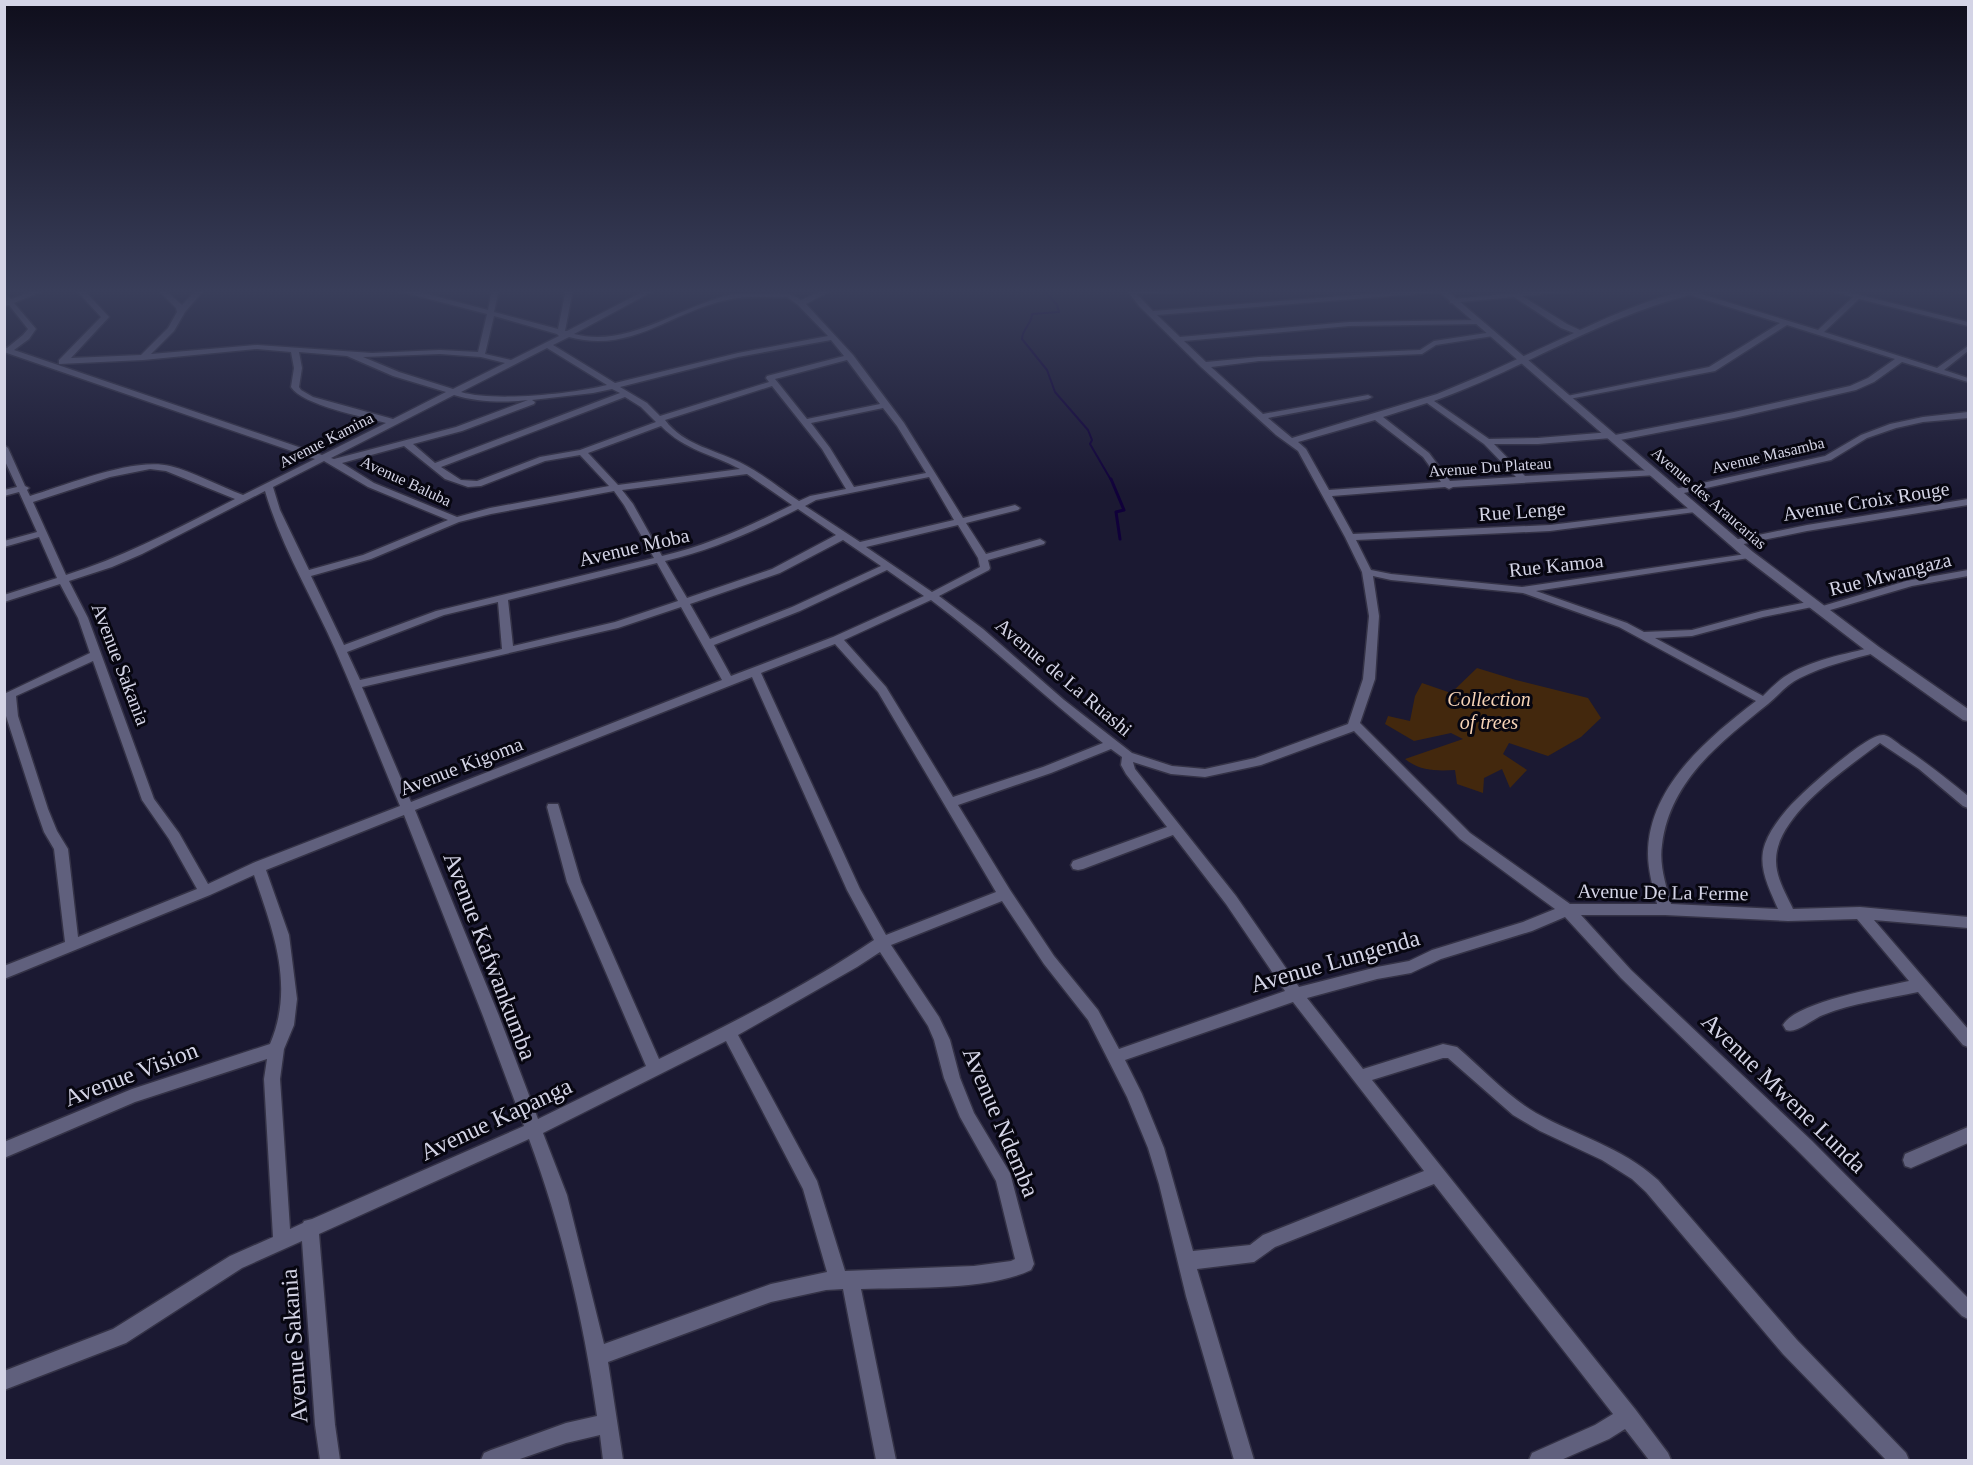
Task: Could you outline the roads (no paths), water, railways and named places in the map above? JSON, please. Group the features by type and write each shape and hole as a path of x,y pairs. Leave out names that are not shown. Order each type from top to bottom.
{"street":[{"name":"Avenue Baluba","path":"39,357 61,363 334,462 371,485 456,520"},
{"path":"61,363 66,357"},
{"path":"61,363 149,357"},
{"path":"297,357 300,375 295,387 298,392 310,399 393,422"},
{"path":"358,357 396,374 452,392 488,399 543,398 613,386 731,357"},
{"path":"491,357 510,362"},
{"name":"Avenue Kamina","path":"4,599 124,558 268,487 519,357"},
{"name":"Avenue de La Ruashi","path":"567,357 626,393 676,436 692,446 749,471 886,567 932,596 979,631 1060,703 1128,756 1171,770 1205,773 1257,762 1355,725"},
{"path":"848,357 770,378 826,448 851,490"},
{"path":"849,357 932,474 983,558 1040,542"},
{"path":"1197,357 1279,433 1302,449 1328,493 1367,572 1374,616 1369,679 1355,725"},
{"path":"1204,365 1297,357"},
{"path":"1292,441 1428,400 1488,376 1525,357"},
{"path":"1567,398 1712,369 1730,357"},
{"path":"1939,370 1956,357"},
{"path":"1487,442 1613,436 1734,415 1853,388 1871,380 1902,358 1968,380"},
{"name":"Avenue des Araucarias","path":"1522,359 1749,555 1874,650 1968,714"},
{"path":"406,443 447,476 466,486 478,484 543,459 582,452 661,421 774,383"},
{"path":"436,466 626,393"},
{"path":"1261,417 1368,397"},
{"path":"334,462 459,429 543,398"},
{"path":"1428,400 1487,442 1523,479"},
{"path":"805,422 885,405"},
{"name":"Avenue Masamba","path":"1675,492 1828,458 1836,455 1850,443 1899,426 1968,415"},
{"path":"1377,417 1426,455 1449,486"},
{"name":"Avenue Sakania","path":"4,448 24,488 63,580 83,618 148,800 174,836 205,891"},
{"path":"582,452 616,488 729,682"},
{"path":"29,500 108,475 150,466 168,468 244,499"},
{"name":"Avenue Baluba","path":"304,575 378,553 456,520 521,504 616,488 749,471"},
{"name":"Avenue Du Plateau","path":"1328,493 1523,479 1654,473"},
{"name":"Avenue Moba","path":"341,650 440,613 720,544 813,498 932,474"},
{"name":"Avenue Kafwankumba","path":"268,487 275,510 341,650 407,807 491,1016 558,1195 598,1356 613,1461"},
{"path":"4,493 24,488"},
{"name":"Avenue Croix Rouge","path":"1734,543 1807,528 1968,502"},
{"path":"856,546 960,519 1015,508"},
{"name":"Rue Lenge","path":"1350,537 1550,528 1695,509"},
{"path":"4,544 43,533"},
{"path":"356,684 618,625 776,571 842,536"},
{"name":"Rue Kamoa","path":"1367,572 1414,580 1522,590 1749,555"},
{"name":"Avenue Kigoma","path":"4,973 407,807 837,639 932,596 984,569 986,563 983,558"},
{"path":"706,644 796,609 886,567"},
{"name":"Rue Mwangaza","path":"1644,635 1692,633 1762,614 1816,607 1910,584 1968,573"},
{"path":"1522,590 1600,615 1644,635 1764,701"},
{"path":"503,598 508,651"},
{"path":"837,639 882,690 1005,894 1049,960 1093,1015 1115,1058 1156,1148 1244,1461"},
{"path":"1665,909 1655,864 1655,846 1663,814 1684,774 1725,731 1794,676 1821,664 1874,650"},
{"path":"72,945 61,849 42,809 12,716 10,694 96,655"},
{"name":"Avenue Ndemba","path":"598,1356 771,1293 826,1281 936,1278 1012,1270 1023,1267 1025,1261 1004,1179 968,1117 952,1078 942,1040 934,1022 883,942 854,890 755,672"},
{"name":"Avenue De La Ferme","path":"1355,725 1465,836 1567,910 1665,909 1788,915 1860,913 1968,922"},
{"path":"1788,915 1771,871 1769,850 1784,822 1805,798 1824,779 1834,775 1877,739 1883,739 1923,766 1968,803"},
{"path":"950,803 1047,770 1111,744"},
{"path":"1128,756 1127,765 1130,771 1231,900 1297,996 1661,1461"},
{"path":"553,807 574,882 655,1069"},
{"path":"1078,865 1176,829"},
{"path":"258,867 282,935 290,999 286,1025 276,1049 272,1078 282,1240"},
{"name":"Avenue Kapanga","path":"4,1381 119,1336 236,1262 310,1227 532,1130 655,1069 729,1032 852,963 883,942 1005,894"},
{"name":"Avenue Lungenda","path":"1115,1058 1235,1014 1377,973 1411,967 1437,954 1527,927 1567,910"},
{"name":"Avenue Mwene Lunda","path":"1567,910 1626,974 1806,1147 1968,1310"},
{"path":"1860,913 1968,1040"},
{"path":"1791,1025 1799,1018 1827,1008 1921,985"},
{"path":"729,1032 811,1187 844,1281 886,1461"},
{"name":"Avenue Vision","path":"4,1149 132,1096 276,1049"},
{"path":"1360,1077 1443,1051 1452,1052 1496,1092 1526,1115 1611,1154 1633,1168 1652,1186 1790,1347 1857,1414 1899,1461"},
{"path":"1911,1160 1968,1135"},
{"path":"1186,1261 1254,1253 1269,1241 1438,1174"},
{"name":"Avenue Sakania","path":"310,1227 325,1425 330,1461"},
{"path":"1539,1461 1628,1416"},
{"path":"491,1461 566,1432 607,1424"}],"waterway":[{"path":"1037,357 1047,370 1055,392 1088,430 1092,440 1090,444 1111,480"},
{"path":"1111,479 1124,510 1116,512 1120,539"}],"park label":[{"name":"Collection of trees","path":"1489,710"}]}
